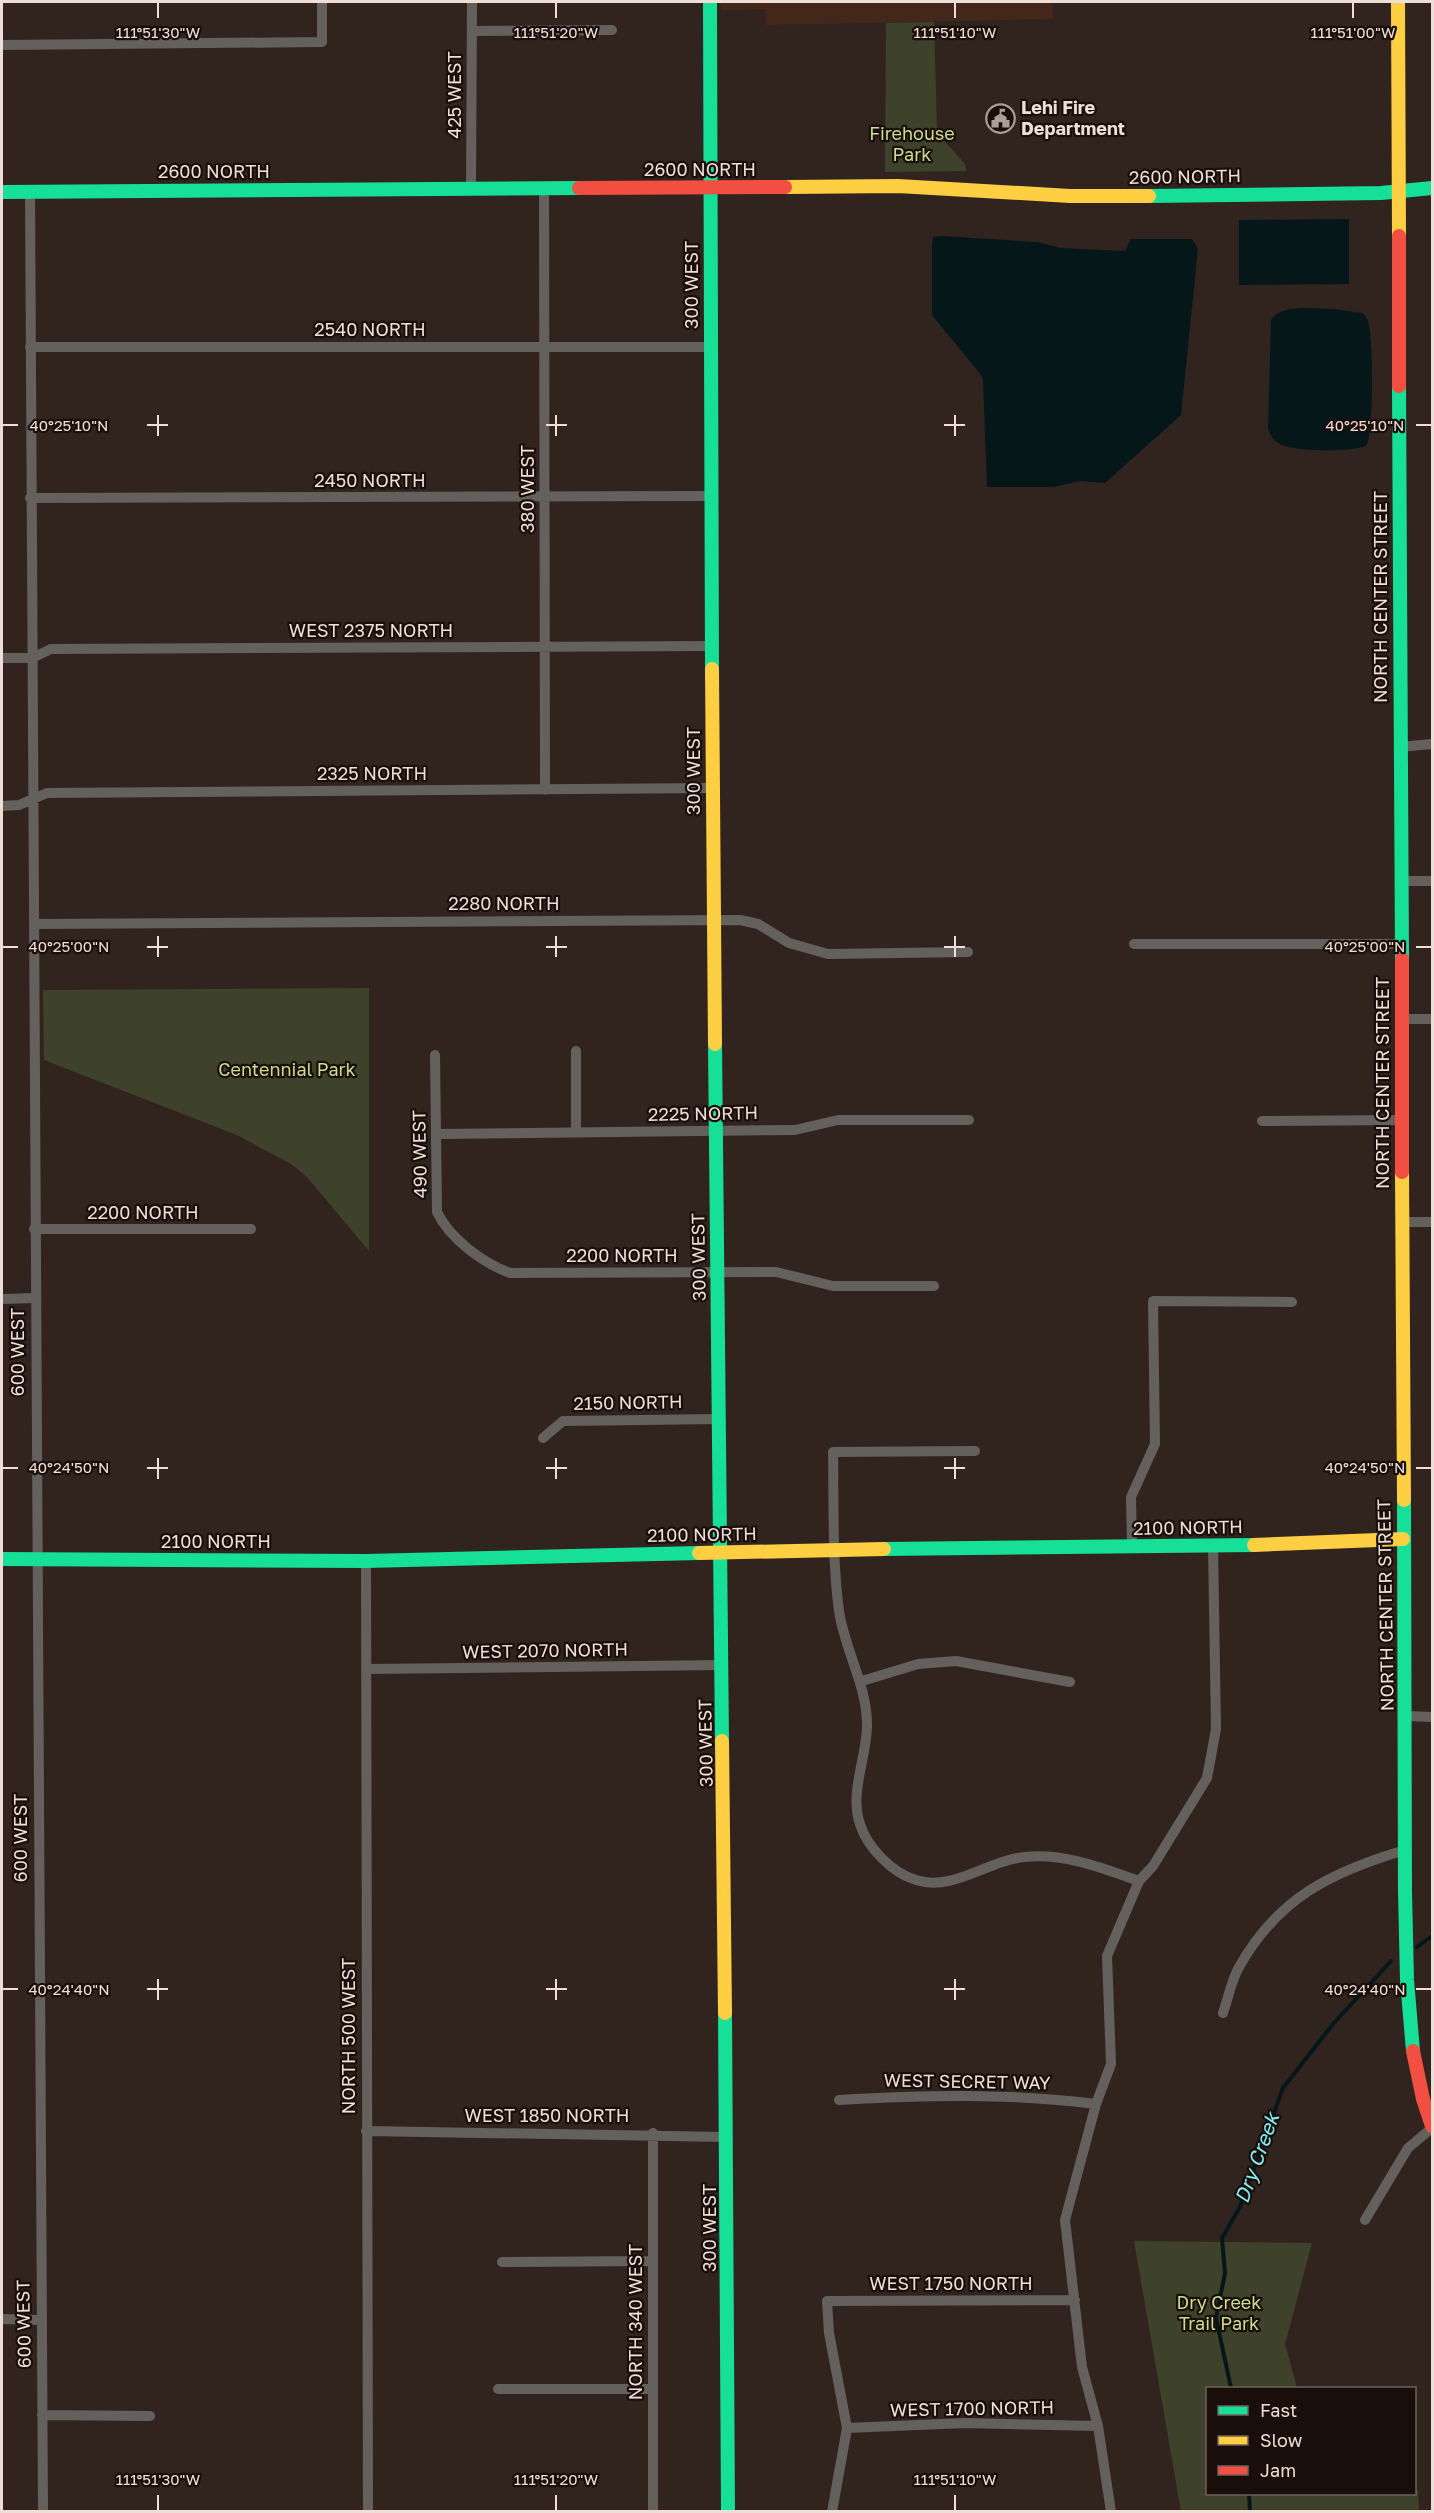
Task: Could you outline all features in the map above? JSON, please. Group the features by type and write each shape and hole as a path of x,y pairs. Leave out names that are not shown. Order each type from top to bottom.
{"street":[{"path":"2,45 322,42 322,2"},
{"name":"425 WEST","path":"471,2 471,189"},
{"name":"300 WEST","path":"710,2 712,920 722,1552 728,2511"},
{"name":"NORTH CENTER STREET","path":"1398,2 1405,1850 1408,1971 1415,2059 1423,2103 1432,2127"},
{"path":"472,31 612,30"},
{"name":"2600 NORTH","path":"2,192 898,186 1070,196 1432,188"},
{"name":"380 WEST","path":"544,189 545,790"},
{"name":"600 WEST","path":"30,191 34,1228 43,2511"},
{"name":"2540 NORTH","path":"30,347 710,347"},
{"name":"2450 NORTH","path":"30,498 711,496"},
{"name":"WEST 2375 NORTH","path":"2,658 32,658 51,649 711,646"},
{"path":"1400,747 1432,744"},
{"name":"2325 NORTH","path":"2,806 19,805 47,793 712,788"},
{"path":"1401,881 1432,881"},
{"name":"2280 NORTH","path":"34,924 740,920 758,924 789,944 828,954 968,952"},
{"path":"1134,944 1401,944"},
{"path":"1401,1019 1432,1019"},
{"path":"576,1051 576,1132"},
{"name":"490 WEST","path":"435,1055 437,1212 443,1224 490,1266"},
{"name":"2225 NORTH","path":"436,1134 795,1130 838,1120 969,1119"},
{"path":"1262,1121 1401,1120"},
{"path":"1402,1222 1432,1222"},
{"name":"2200 NORTH","path":"34,1228 251,1230"},
{"name":"2200 NORTH","path":"490,1266 510,1273 776,1272 833,1286 934,1286"},
{"path":"2,1299 35,1298"},
{"path":"1132,1546 1131,1497 1155,1444 1153,1301 1292,1302"},
{"name":"2150 NORTH","path":"543,1438 563,1420 720,1419"},
{"path":"975,1451 833,1452 834,1550 839,1613 851,1662 862,1681 867,1724 856,1800 859,1823 871,1848 882,1859 914,1880 937,1883 957,1879 994,1863 1025,1857 1057,1858 1090,1863 1139,1881"},
{"name":"2100 NORTH","path":"2,1559 366,1561 834,1550 1213,1546 1403,1539"},
{"path":"1111,2511 1098,2426 1082,2367 1065,2220 1096,2104 1112,2064 1107,1956 1139,1881 1153,1866 1207,1778 1216,1729 1213,1546"},
{"name":"NORTH 500 WEST","path":"366,1561 368,2511"},
{"path":"862,1681 918,1664 956,1661 1070,1682"},
{"name":"WEST 2070 NORTH","path":"366,1669 723,1665"},
{"path":"1406,1716 1432,1717"},
{"path":"1223,2013 1237,1970 1266,1928 1294,1902 1324,1880 1350,1868 1405,1850"},
{"name":"WEST SECRET WAY","path":"839,2100 956,2095 1050,2098 1096,2104"},
{"path":"1365,2220 1408,2148 1432,2127"},
{"name":"WEST 1850 NORTH","path":"366,2131 653,2133 727,2137"},
{"name":"NORTH 340 WEST","path":"653,2133 653,2511"},
{"path":"502,2262 652,2261"},
{"name":"WEST 1750 NORTH","path":"847,2428 829,2333 827,2301 1075,2300"},
{"path":"2,2319 41,2320"},
{"path":"498,2389 653,2389"},
{"path":"42,2415 150,2416"},
{"name":"WEST 1700 NORTH","path":"847,2428 965,2422 1098,2426"},
{"path":"832,2511 847,2428"}],"shaded area":[{"path":"721,2 1053,2 1053,19 766,25 765,9 721,10"},
{"path":"1349,219 1349,284 1239,285 1239,220"},
{"path":"933,237 1037,242 1061,248 1125,251 1131,239 1192,239 1198,249 1181,415 1105,483 1080,481 1054,487 987,487 983,381 981,375 932,315 932,244"},
{"path":"1291,309 1334,309 1362,313 1369,323 1372,387 1369,439 1366,446 1348,449 1323,450 1287,447 1274,440 1268,429 1271,320 1283,311"}],"green space":[{"name":"Firehouse Park","path":"934,22 937,133 965,164 966,171 885,172 886,23"},
{"name":"Centennial Park","path":"369,988 369,1251 307,1177 291,1164 237,1135 44,1060 43,990"},
{"name":"Dry Creek Trail Park","path":"1134,2241 1312,2243 1285,2344 1297,2387 1206,2387 1206,2495 1416,2495 1416,2490 1418,2490 1419,2511 1181,2511"}],"waterway":[{"name":"Dry Creek","path":"1417,1947 1432,1936"},
{"name":"Dry Creek","path":"1231,2387 1216,2318 1225,2273 1222,2238 1240,2207 1283,2088 1333,2024 1391,1961"},
{"name":"Dry Creek","path":"1249,2495 1250,2512"}],"traffic: fast":[{"path":"710,2 712,669"},
{"path":"2,192 579,188"},
{"path":"1149,196 1381,193 1432,188"},
{"path":"1399,386 1402,959"},
{"path":"715,1044 722,1741"},
{"path":"1404,1500 1405,1892 1407,1980 1413,2051"},
{"path":"884,1549 1254,1545"},
{"path":"2,1559 366,1561 699,1553"},
{"path":"725,2013 728,2512"}],"traffic: slow":[{"path":"1398,2 1399,236"},
{"path":"785,187 898,186 1070,196 1149,196"},
{"path":"712,669 715,1044"},
{"path":"1402,1172 1404,1500"},
{"path":"1254,1545 1403,1539"},
{"path":"699,1553 884,1549"},
{"path":"722,1741 725,2013"}],"traffic: jam":[{"path":"579,188 785,187"},
{"path":"1399,236 1399,386"},
{"path":"1402,959 1402,1172"},
{"path":"1413,2051 1423,2099 1432,2126"}],"place":[{"name":"Lehi Fire Department","path":"1000,118"}]}
